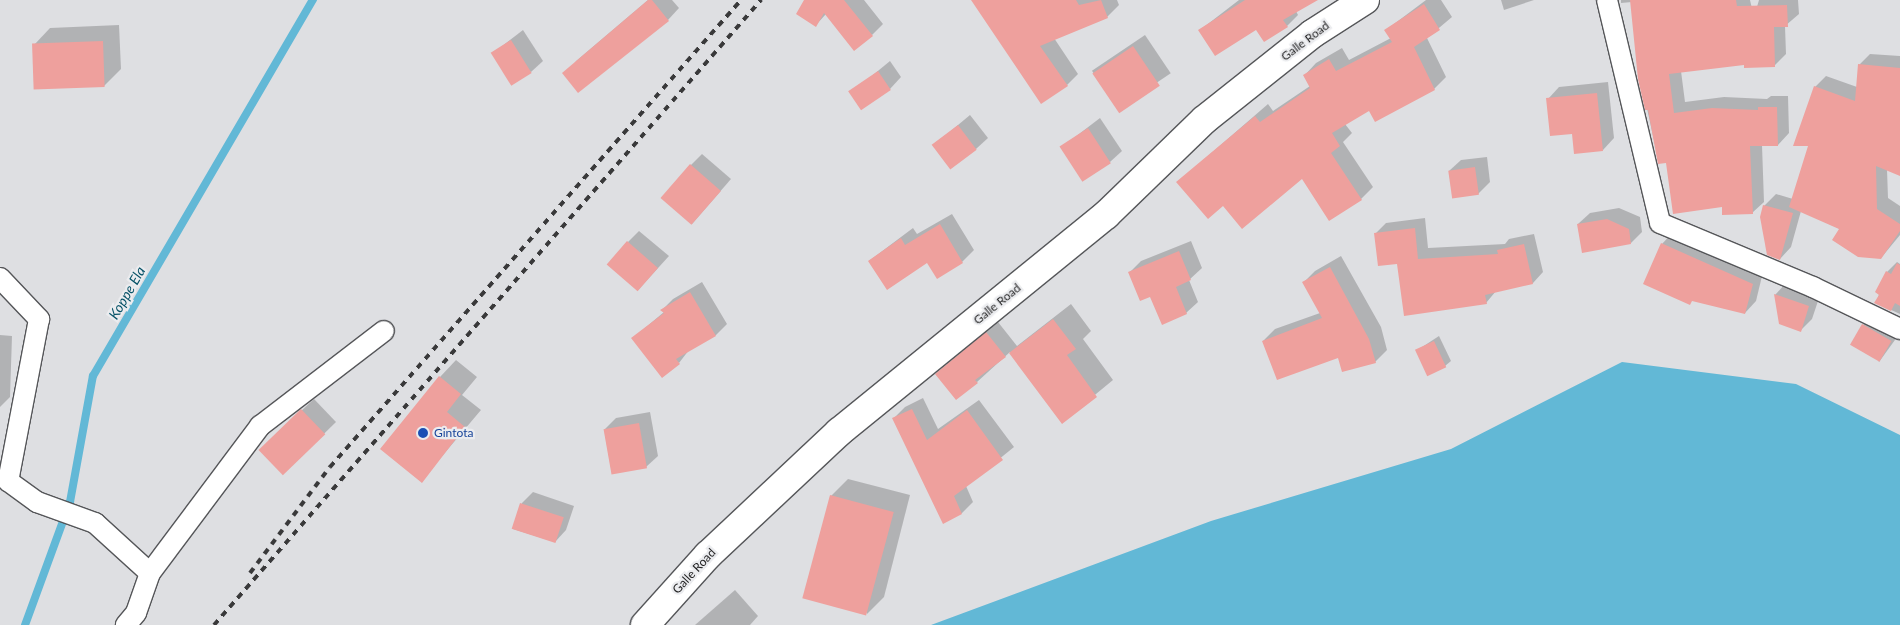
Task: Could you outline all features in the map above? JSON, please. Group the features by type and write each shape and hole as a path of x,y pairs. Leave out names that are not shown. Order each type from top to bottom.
{"highway":[{"name":"Galle Road","path":"645,625 708,554 839,432 1106,215 1204,120 1312,34 1365,0"}],"street":[{"path":"1607,0 1660,223 1813,286 1900,329"},
{"path":"0,278 39,319 8,481 37,502 95,523 150,573"},
{"path":"126,625 136,613 150,573 260,426 384,331"}],"water":[{"path":"1622,362 1796,384 1900,435 1900,625 931,625 1211,521 1451,449"}],"building":[{"path":"648,0 652,0 669,21 578,93 562,73"},
{"path":"804,0 844,0 873,36 854,51 824,13 816,27 796,14"},
{"path":"971,0 1076,0 1079,5 1101,0 1108,18 1040,46 1068,86 1041,104"},
{"path":"1245,0 1318,0 1283,20 1288,27 1264,42 1256,30 1215,56 1198,30"},
{"path":"1630,0 1736,0 1737,6 1787,5 1788,27 1774,27 1775,67 1744,68 1744,65 1669,74 1674,113 1712,108 1758,110 1758,107 1777,107 1778,146 1750,146 1753,214 1722,215 1722,207 1673,214 1666,163 1658,164 1648,110 1645,110 1638,79"},
{"path":"1424,4 1440,30 1414,47 1435,90 1375,122 1369,111 1332,133 1340,146 1331,153 1362,200 1329,221 1302,179 1242,229 1223,206 1208,219 1176,182 1255,116 1260,122 1310,88 1303,75 1329,59 1336,71 1392,42 1384,30"},
{"path":"511,40 532,73 511,86 491,53"},
{"path":"103,41 105,87 34,89 32,43"},
{"path":"1133,46 1160,86 1119,113 1092,73"},
{"path":"1858,64 1900,68 1900,176 1876,166 1877,209 1900,224 1900,231 1881,259 1858,257 1832,240 1839,229 1789,207 1808,146 1793,146 1814,86 1855,101"},
{"path":"878,71 891,90 861,110 848,91"},
{"path":"1597,93 1603,151 1574,154 1572,134 1550,136 1546,98"},
{"path":"958,125 977,150 950,170 932,145"},
{"path":"1088,128 1111,163 1082,182 1059,147"},
{"path":"690,164 721,191 691,225 660,198"},
{"path":"1475,167 1479,195 1452,198 1448,171"},
{"path":"1763,205 1793,213 1780,260 1767,255 1760,217"},
{"path":"1607,219 1629,229 1631,244 1582,253 1577,224"},
{"path":"940,224 963,263 937,279 927,263 887,290 868,261 901,238 905,245"},
{"path":"1415,228 1418,259 1498,254 1497,250 1524,244 1533,284 1485,295 1487,304 1404,316 1397,264 1378,266 1374,233"},
{"path":"627,241 658,268 638,291 607,264"},
{"path":"1661,243 1753,284 1745,314 1692,301 1690,305 1643,284"},
{"path":"1179,251 1191,280 1176,287 1187,314 1162,325 1150,297 1140,301 1128,272"},
{"path":"1897,263 1900,265 1900,306 1895,303 1891,311 1874,303 1879,295 1875,292 1886,271 1891,274"},
{"path":"1330,267 1369,339 1376,363 1342,372 1338,358 1277,380 1262,341 1322,318 1302,282"},
{"path":"690,292 716,336 676,359 680,364 662,378 631,338 664,313 660,310"},
{"path":"1774,294 1809,306 1801,332 1779,324"},
{"path":"1053,319 1076,349 1067,355 1097,397 1062,424 1009,353"},
{"path":"1862,324 1891,341 1879,362 1850,345"},
{"path":"986,332 1006,357 975,380 978,383 956,400 935,374"},
{"path":"1434,341 1446,367 1427,376 1415,350"},
{"path":"439,376 461,394 447,412 465,427 422,483 380,449"},
{"path":"301,409 325,434 283,475 259,450"},
{"path":"912,409 927,440 967,410 1003,460 954,496 962,514 943,524 892,418"},
{"path":"639,423 647,468 612,475 604,429"},
{"path":"830,495 894,512 866,615 802,598"},
{"path":"520,503 564,517 555,543 512,529"}],"waterway":[{"name":"Koppe Ela","path":"25,625 70,502 93,376 313,0"}],"railway":[{"path":"250,573 330,467 741,0"},
{"path":"214,625 761,0"}],"place":[{"name":"Gintota","path":"423,433"}]}
